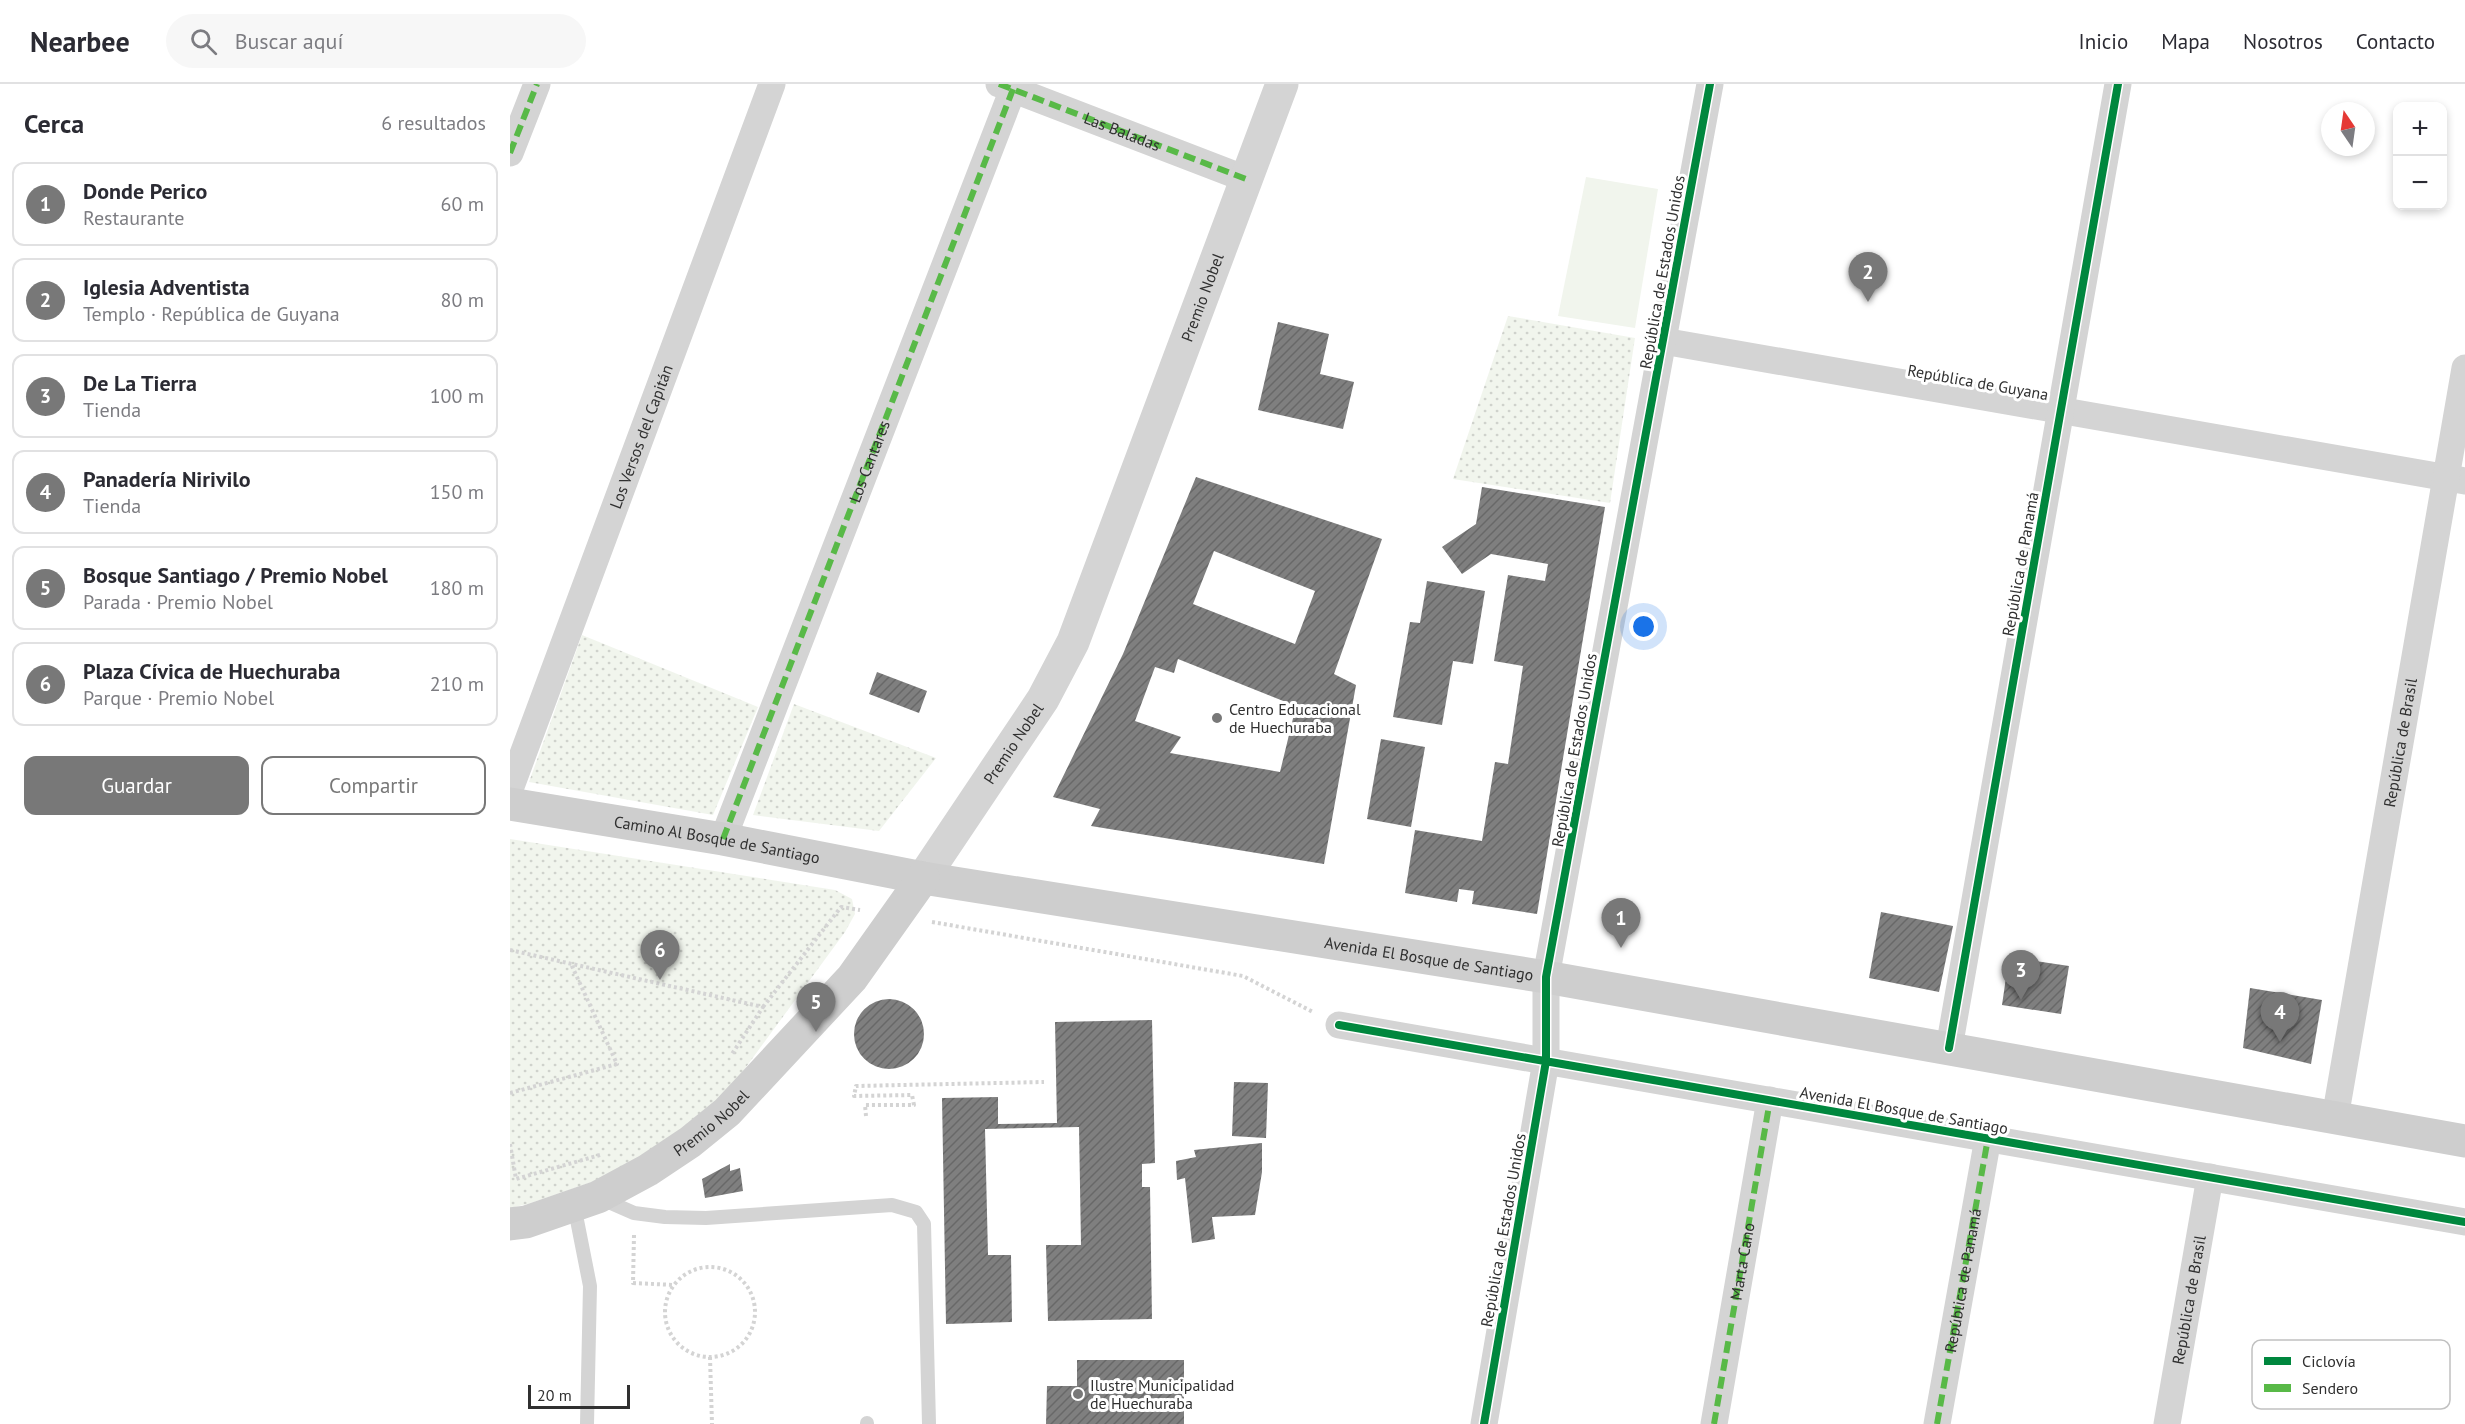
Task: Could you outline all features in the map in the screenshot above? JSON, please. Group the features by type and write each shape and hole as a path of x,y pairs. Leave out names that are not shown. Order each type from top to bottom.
{"main road":[{"name":"Camino Al Bosque de Santiago","path":"510,804 723,839 923,878"},
{"name":"Premio Nobel","path":"510,1224 526,1222 586,1201 648,1170 690,1142 727,1112 852,978 923,878"},
{"name":"Avenida El Bosque de Santiago","path":"923,878 1546,977 2465,1141"}],"street":[{"path":"510,153 537,84"},
{"name":"Los Versos del Capitán","path":"510,789 772,84"},
{"name":"Premio Nobel","path":"923,878 1043,699 1073,642 1282,84"},
{"name":"República de Estados Unidos","path":"1484,1424 1546,1060 1546,977 1710,84"},
{"name":"República de Panamá","path":"1949,1048 2118,84"},
{"name":"Las Baladas","path":"1009,86 1246,179"},
{"name":"Los Cantares","path":"723,839 1009,86"},
{"name":"República de Guyana","path":"1663,341 2455,480"},
{"name":"República de Brasil","path":"2335,1118 2455,480 2465,368"},
{"name":"Avenida El Bosque de Santiago","path":"1339,1025 2465,1222"},
{"name":"Marta Cano","path":"1714,1424 1770,1100"},
{"name":"República de Panamá","path":"1938,1424 1988,1138"},
{"name":"República de Brasil","path":"2167,1424 2210,1177"}],"lane":[{"path":"587,1424 590,1286 586,1201 665,1218 706,1218 892,1205 916,1212 924,1224 929,1424"}],"path":[{"path":"726,1062 763,1008 841,907 1243,976 1339,1025"},
{"path":"510,950 763,1008"},
{"path":"510,1093 617,1064 570,964"},
{"path":"866,1116 865,1106 914,1105 912,1095 854,1096 856,1086 1044,1082"},
{"path":"510,1144 516,1179 605,1154"},
{"path":"634,1213 633,1283 674,1285"},
{"path":"712,1267 727,1270 740,1278 750,1290 755,1305 755,1320 750,1336 739,1347 726,1355 710,1358 690,1352 673,1339 667,1326 665,1312 667,1298 674,1285 684,1275 698,1269 712,1267"},
{"path":"710,1358 712,1424"}],"shaded area":[{"path":"1586,177 1658,189 1635,328 1558,316"},
{"path":"1508,316 1635,338 1610,503 1453,479"},
{"path":"582,635 758,707 713,815 529,782"},
{"path":"794,704 936,758 879,831 753,815"},
{"path":"510,839 835,890 852,899 855,914 845,932 741,1074 711,1109 627,1170 510,1208"}],"building":[{"path":"1278,322 1329,334 1320,374 1354,382 1343,429 1258,410"},
{"path":"1196,477 1382,539 1334,674 1356,685 1324,864 1091,826 1100,809 1053,797 1123,654","holes":["1214,551 1315,591 1295,644 1193,604","1178,659 1296,706 1280,772 1170,753 1181,737 1135,721 1155,667 1174,673"]},
{"path":"1482,487 1605,507 1537,914 1472,904 1474,891 1459,889 1457,902 1405,893 1415,830 1482,841 1495,762 1508,764 1523,666 1494,661 1508,575 1545,581 1548,564 1491,554 1462,574 1442,547 1476,524"},
{"path":"1427,581 1485,591 1473,664 1453,661 1442,725 1393,717 1410,622 1420,623"},
{"path":"877,672 927,691 919,713 869,694"},
{"path":"1381,739 1425,747 1411,827 1367,819"},
{"path":"1881,912 1953,926 1939,992 1869,978"},
{"path":"2009,957 2069,966 2061,1014 2002,1005"},
{"path":"2250,988 2322,1000 2311,1064 2243,1048"},
{"path":"896,999 909,1005 918,1014 922,1020 924,1034 922,1048 914,1059 903,1067 882,1069 864,1059 856,1048 854,1027 864,1009 875,1001"},
{"path":"1152,1020 1155,1163 1142,1164 1142,1187 1150,1187 1152,1319 1048,1321 1046,1245 1081,1245 1079,1127 985,1129 988,1255 1011,1255 1012,1322 946,1324 942,1098 998,1097 998,1124 1057,1123 1055,1022"},
{"path":"1234,1082 1268,1083 1266,1138 1232,1136"},
{"path":"1262,1143 1262,1172 1255,1215 1212,1217 1215,1239 1192,1243 1185,1178 1177,1180 1176,1161 1196,1157 1194,1150"},
{"path":"730,1164 730,1171 740,1168 743,1191 705,1198 702,1179"},
{"path":"1077,1360 1184,1360 1184,1424 1046,1424 1047,1386 1077,1386"}],"marked path":[{"path":"510,153 537,84"},
{"path":"999,84 1246,179"},
{"path":"723,839 1015,84"},
{"path":"1714,1424 1770,1100"},
{"path":"1937,1424 1988,1138"}],"cycle path":[{"path":"1484,1424 1546,1061 1546,977 1710,84"},
{"path":"1949,1048 2118,84"},
{"path":"1339,1025 2465,1222"}],"place":[{"name":"Iglesia Adventista","path":"1868,302"},
{"name":"Centro Educacional de Huechuraba","path":"1217,718"},
{"name":"Donde Perico","path":"1621,948"},
{"name":"Plaza Cívica de Huechuraba","path":"660,980"},
{"name":"De La Tierra","path":"2021,1000"},
{"name":"Bosque Santiago / Premio Nobel","path":"816,1032"},
{"name":"Panadería Nirivilo","path":"2280,1042"},
{"name":"Ilustre Municipalidad de Huechuraba","path":"1078,1394"}]}
